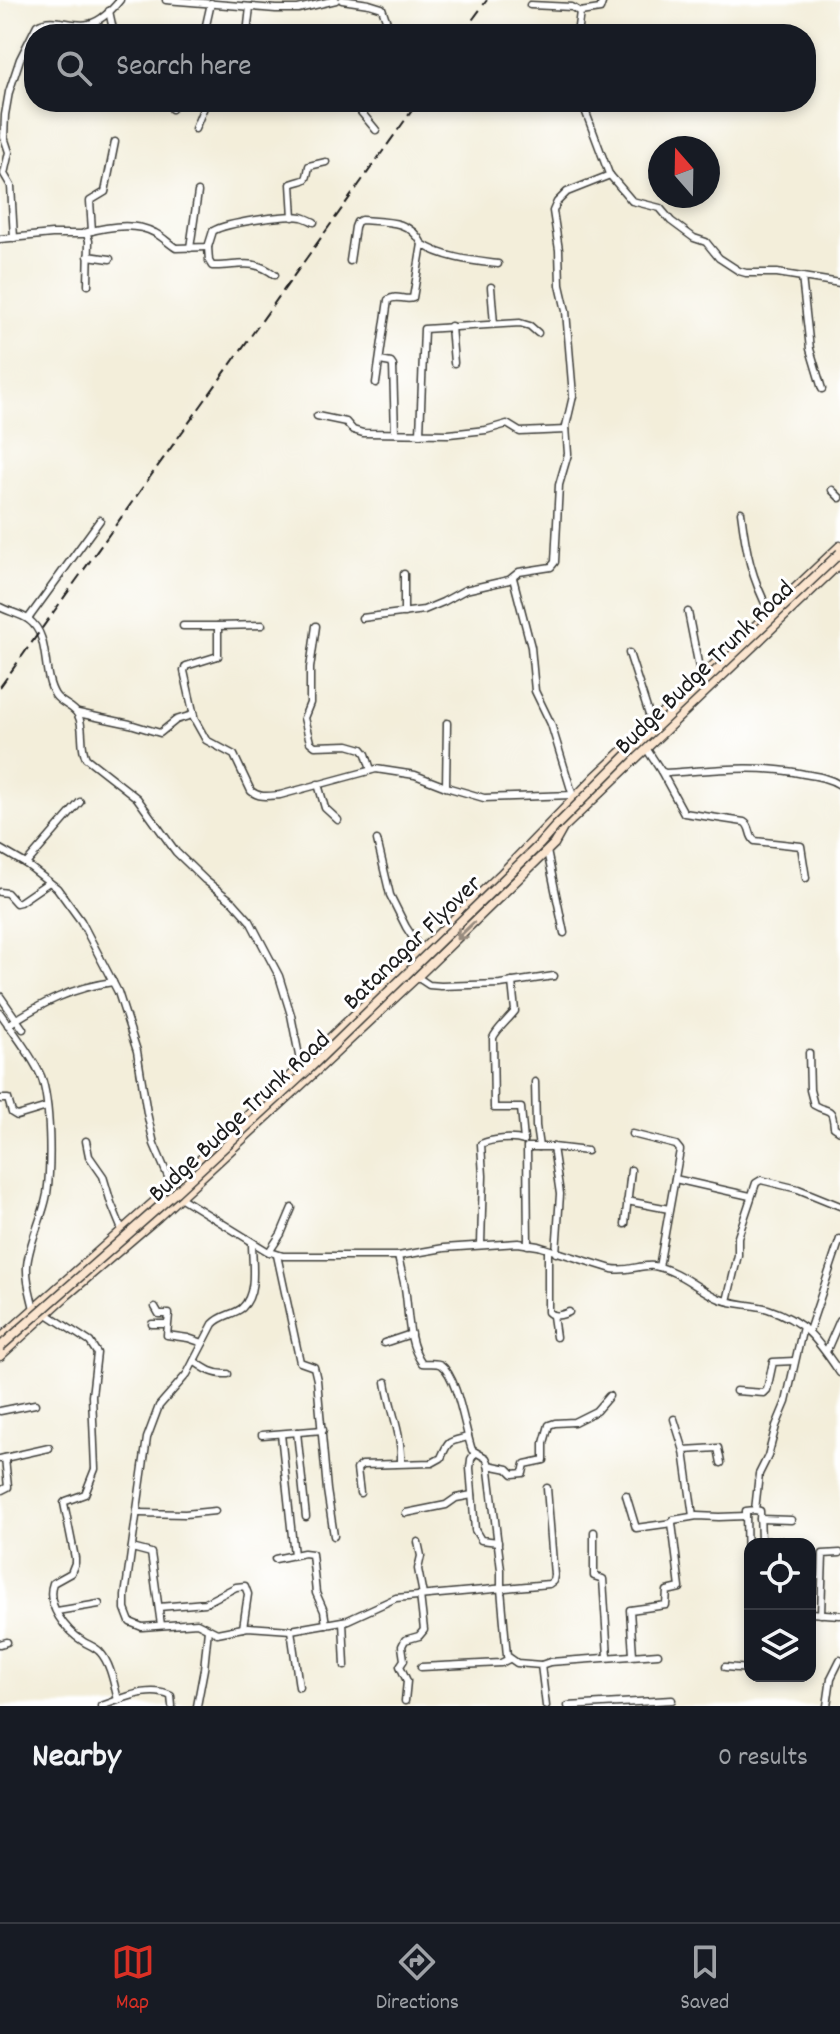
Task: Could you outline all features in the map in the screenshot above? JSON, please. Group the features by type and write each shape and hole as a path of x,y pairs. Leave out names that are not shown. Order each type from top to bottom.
{"street":[{"path":"38,24 51,21 88,24 104,17 120,0"},
{"path":"166,0 298,9 336,0"},
{"path":"342,0 382,8 388,24"},
{"path":"530,5 572,7 580,12 600,9 603,0"},
{"path":"206,24 211,3"},
{"path":"248,24 250,7"},
{"path":"109,11 112,24"},
{"path":"578,24 580,12"},
{"path":"14,238 11,186 4,174 9,152 4,137 7,104 24,51"},
{"path":"195,129 202,112"},
{"path":"361,112 376,130"},
{"path":"586,112 610,175 632,201 660,208 671,221 694,238 706,242 719,258 739,271 777,273 840,283"},
{"path":"88,285 90,201 105,192 115,142"},
{"path":"293,217 291,184 306,180 309,166 326,162"},
{"path":"362,618 432,608 465,590 513,578 519,572 551,567 555,562 559,485 568,449 567,419 573,396 553,211 567,192 610,175"},
{"path":"190,248 198,192"},
{"path":"275,275 265,267 248,263 212,266 208,247 213,231 223,226 293,217 314,222"},
{"path":"350,261 355,227 361,220 405,226 429,248 498,264"},
{"path":"0,239 88,232 112,225 149,230 176,248 208,247"},
{"path":"376,383 388,300 393,297 413,298 422,244"},
{"path":"88,256 110,259"},
{"path":"802,277 810,349 822,389"},
{"path":"491,287 494,324"},
{"path":"420,434 423,332 426,328 524,324 538,333"},
{"path":"451,326 454,363"},
{"path":"380,361 393,366 395,433"},
{"path":"317,416 346,422 356,432 465,433 507,424 520,432 566,430"},
{"path":"832,490 840,498"},
{"path":"741,512 752,575 770,613"},
{"path":"28,619 100,520"},
{"name":"Budge Budge Trunk Road","path":"1,1335 172,1186 301,1066 500,875 573,797 840,546"},
{"name":"Batanagar Flyover","path":"0,1347 176,1192 311,1067 631,751 840,553"},
{"name":"Budge Budge Trunk Road","path":"0,1356 179,1197 417,977 554,844 563,828 583,808 840,563"},
{"path":"404,574 404,613"},
{"path":"513,578 531,647 535,691 551,724 573,797 583,808"},
{"path":"0,607 28,619 40,630 53,691 61,702 78,713 157,733 176,720 194,716"},
{"path":"688,612 701,678"},
{"path":"183,626 262,625"},
{"path":"218,626 218,656 184,669 194,716 206,740 234,755 247,785 256,795 280,795 371,770 415,775 484,798 573,797"},
{"path":"316,626 310,668 310,703 304,718 310,742 315,746 348,745 362,749 371,770"},
{"path":"629,653 652,724"},
{"path":"78,713 86,758 137,798 176,852 250,921 279,976 301,1066"},
{"path":"446,787 447,723"},
{"path":"646,748 684,813 744,822 749,825 755,841 801,846 806,878"},
{"path":"661,771 751,767 780,769 828,778 840,785"},
{"path":"318,784 325,808 338,820"},
{"path":"26,864 80,802"},
{"path":"377,840 390,895 421,950"},
{"path":"0,849 57,888 81,921 113,982 137,1051 154,1144 179,1197 252,1243 277,1255 320,1257 398,1256 444,1248 518,1243 623,1271 646,1266 659,1267 727,1301 767,1308 806,1329 840,1373"},
{"path":"547,851 564,933"},
{"path":"0,892 7,893 16,903 49,882"},
{"path":"417,977 429,985 441,986 554,976"},
{"path":"8,1025 67,991 113,982"},
{"path":"512,982 515,1011 493,1038 494,1108 521,1108 526,1144 528,1245"},
{"path":"0,996 23,1029"},
{"path":"0,1013 40,1074 47,1107 47,1192 27,1267 28,1281 37,1306"},
{"path":"809,1053 813,1102 817,1107 831,1111 834,1127 840,1131"},
{"path":"535,1082 539,1147"},
{"path":"0,1099 8,1099 12,1113 17,1116 47,1107"},
{"path":"632,1134 679,1147 659,1267"},
{"path":"481,1244 481,1144 518,1139 539,1147 587,1151"},
{"path":"86,1141 89,1156 103,1176 122,1230"},
{"path":"553,1147 560,1194 547,1308 553,1316 556,1337"},
{"path":"625,1224 631,1170"},
{"path":"675,1179 750,1196"},
{"path":"727,1301 738,1255 738,1237 756,1183 761,1180 798,1189 840,1206"},
{"path":"627,1201 669,1209"},
{"path":"269,1252 292,1208"},
{"path":"755,1510 759,1474 786,1402 794,1361 840,1239"},
{"path":"252,1243 252,1287 247,1301 237,1311 215,1322 181,1384 159,1406 146,1445 125,1596 125,1609 130,1622 142,1627 197,1623 217,1633 257,1627 291,1630 343,1621 386,1601 549,1584 553,1581 547,1488"},
{"path":"277,1255 300,1362 315,1368 334,1536"},
{"path":"398,1256 411,1334 420,1361 441,1365 450,1377 464,1415 468,1437 475,1453 486,1458 488,1465 509,1659 517,1663 541,1665 658,1654"},
{"path":"155,1307 159,1314 169,1314 167,1335 203,1343"},
{"path":"553,1316 569,1312"},
{"path":"48,1313 90,1342 97,1353 92,1408 95,1469 85,1494 64,1503 75,1563 71,1573 51,1586 52,1600 73,1634 102,1655 118,1700"},
{"path":"826,1352 840,1320"},
{"path":"152,1324 167,1324"},
{"path":"384,1343 411,1334"},
{"path":"194,1361 210,1372 223,1376"},
{"path":"736,1391 764,1393 773,1362 794,1361"},
{"path":"386,1382 401,1441 401,1462"},
{"path":"488,1465 508,1469 513,1474 523,1473 525,1464 544,1460 544,1443 549,1425 574,1422 596,1411 609,1396"},
{"path":"0,1411 35,1404"},
{"path":"674,1419 684,1450 693,1516"},
{"path":"262,1435 323,1430"},
{"path":"297,1432 306,1517"},
{"path":"281,1434 294,1555"},
{"path":"360,1493 359,1467 369,1463 432,1463 441,1458 448,1443 468,1437"},
{"path":"0,1491 8,1487 3,1458 49,1448"},
{"path":"684,1450 718,1448 721,1463"},
{"path":"475,1453 470,1462 476,1535 481,1540 498,1542"},
{"path":"406,1513 446,1505 456,1498 472,1495"},
{"path":"626,1495 635,1528 672,1523 673,1520 693,1516 746,1516"},
{"path":"746,1538 747,1510 760,1510 761,1538"},
{"path":"138,1513 215,1511"},
{"path":"760,1519 791,1520"},
{"path":"633,1655 630,1610 666,1605 667,1591 680,1588 672,1523"},
{"path":"594,1532 594,1577 603,1579 608,1657"},
{"path":"405,1701 407,1687 400,1666 405,1657 402,1646 405,1640 419,1636 424,1630 418,1542"},
{"path":"132,1548 151,1553 161,1625"},
{"path":"821,1614 823,1554 840,1553"},
{"path":"275,1559 312,1554 316,1593 326,1624"},
{"path":"159,1607 205,1603 236,1587 245,1586 248,1594 243,1628"},
{"path":"57,1611 99,1604"},
{"path":"816,1614 840,1615"},
{"path":"343,1621 345,1666"},
{"path":"197,1706 208,1629"},
{"path":"291,1630 299,1687"},
{"path":"421,1667 501,1663 509,1659"},
{"path":"827,1706 833,1672 840,1660"},
{"path":"541,1665 546,1706"},
{"path":"725,1667 744,1669"},
{"path":"101,1706 140,1694 159,1692 171,1696 172,1706"},
{"path":"829,1693 840,1693"},
{"path":"568,1706 672,1700"}],"railway":[{"path":"469,24 487,0"},
{"path":"0,687 411,112"}]}
